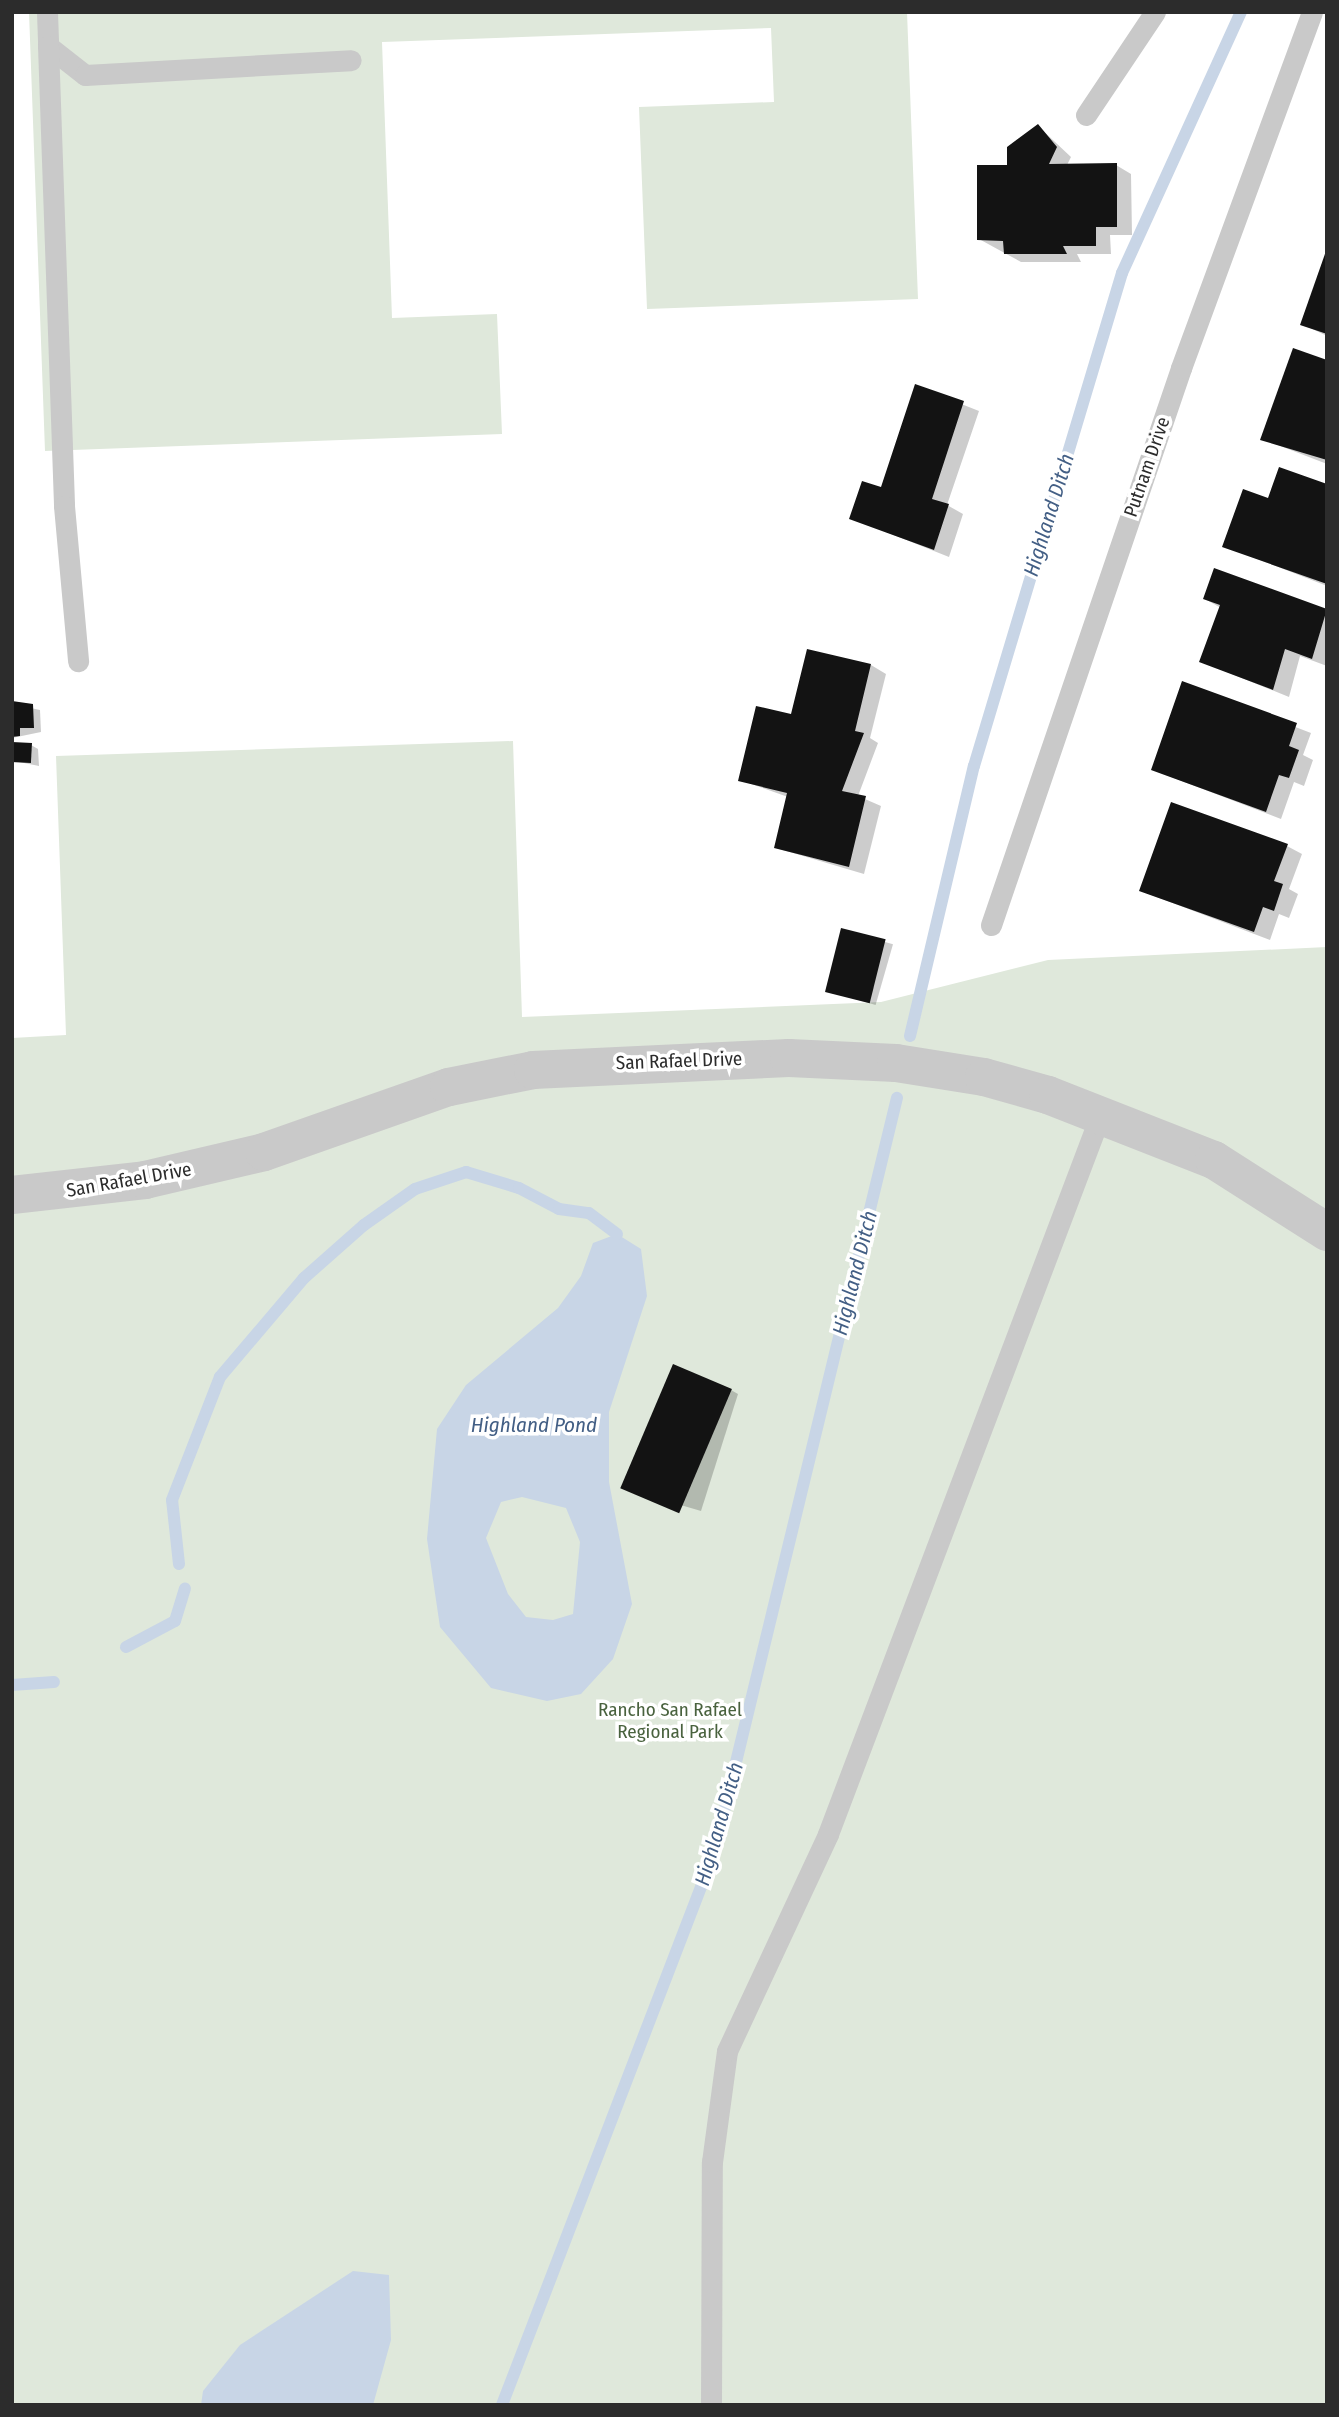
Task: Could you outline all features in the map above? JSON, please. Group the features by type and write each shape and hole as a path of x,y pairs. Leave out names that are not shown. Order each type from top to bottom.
{"street":[{"name":"San Rafael Drive","path":"12,1195 145,1180 264,1152 449,1087 613,1063 789,1058 896,1063 984,1077 1100,1116 1213,1160 1327,1232"}],"lane":[{"path":"47,12 64,506 78,662"},
{"path":"1086,115 1155,12"},
{"name":"Putnam Drive","path":"991,925 1181,368 1312,12"},
{"path":"48,46 85,75 351,60"},
{"path":"710,2405 712,2162 727,2051 828,1834 1100,1116"}],"green space":[{"path":"29,12 907,12 918,299 647,309 639,107 774,102 771,28 382,42 392,318 497,314 502,434 45,451"},
{"name":"Rancho San Rafael Regional Park","path":"513,741 522,1017 881,1002 1048,960 1327,947 1327,2405 12,2405 12,1038 66,1035 56,756"}],"water":[{"name":"Highland Pond","path":"617,1234 641,1249 647,1296 609,1412 609,1482 632,1604 613,1659 581,1694 547,1701 491,1688 440,1627 427,1539 437,1429 466,1385 558,1308 581,1276 593,1243","holes":["522,1497 566,1508 580,1542 573,1614 553,1620 526,1617 508,1594 486,1538 501,1502"]},
{"path":"353,2271 389,2275 391,2340 373,2405 201,2405 203,2391 240,2345"}],"building":[{"path":"1038,124 1057,147 1049,164 1117,163 1117,227 1096,227 1096,246 1063,246 1067,254 1004,254 1003,241 977,240 977,165 1007,165 1007,147"},
{"path":"1327,251 1327,334 1300,325"},
{"path":"1293,348 1327,360 1327,460 1260,440"},
{"path":"915,384 964,401 932,499 949,504 934,550 849,519 862,481 881,487"},
{"path":"1279,467 1327,484 1327,584 1222,547 1243,489 1268,498"},
{"path":"1214,568 1327,609 1312,659 1285,649 1273,690 1199,662 1220,605 1203,599"},
{"path":"807,649 871,664 855,731 864,733 842,791 866,796 849,867 774,848 787,793 738,781 756,706 791,714"},
{"path":"1182,681 1297,723 1289,746 1299,750 1289,778 1279,775 1266,812 1151,770"},
{"path":"12,701 33,704 34,728 20,728 20,736 12,737"},
{"path":"12,742 32,743 31,763 12,762"},
{"path":"1171,802 1288,844 1274,881 1283,884 1274,911 1263,907 1254,932 1139,891"},
{"path":"841,928 886,939 870,1003 825,992"},
{"path":"673,1364 732,1389 679,1513 620,1488"}],"waterway":[{"name":"Highland Ditch","path":"910,1036 974,766 1122,273 1241,12"},
{"name":"Highland Ditch","path":"502,2405 714,1853 897,1098"},
{"path":"179,1564 172,1500 220,1377 304,1278 364,1225 415,1189 466,1172 519,1188 559,1209 589,1213 617,1234"},
{"path":"126,1647 175,1621 185,1588"},
{"path":"12,1685 54,1682"}]}
